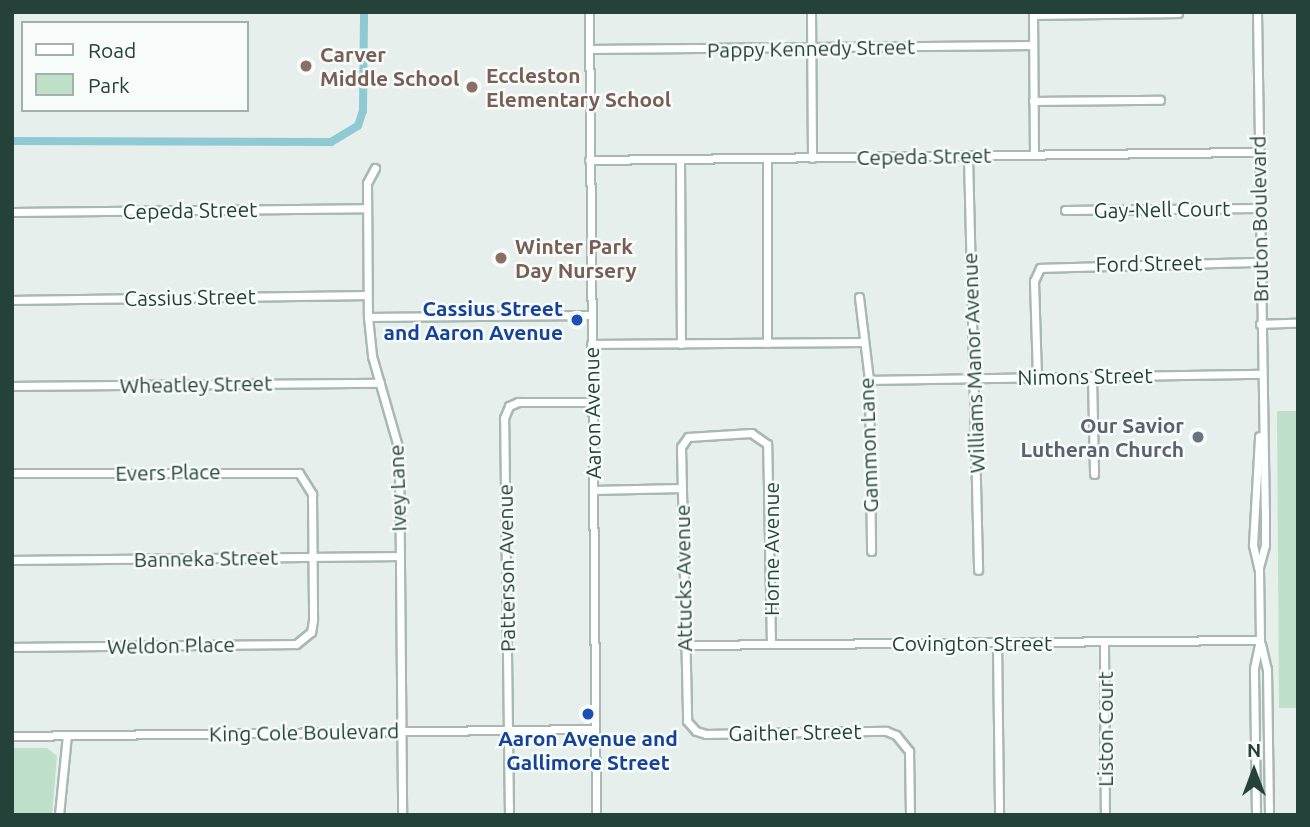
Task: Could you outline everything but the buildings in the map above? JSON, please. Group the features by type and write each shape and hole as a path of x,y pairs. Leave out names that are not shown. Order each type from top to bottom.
{"street":[{"name":"Aaron Avenue","path":"589,12 596,815"},
{"path":"811,12 812,158"},
{"name":"Bruton Boulevard","path":"1257,12 1260,374 1265,545 1259,568"},
{"path":"1034,154 1033,14 1178,13"},
{"name":"Pappy Kennedy Street","path":"589,49 1033,45"},
{"path":"1033,101 1160,100"},
{"name":"Cepeda Street","path":"589,160 1258,152"},
{"name":"Williams Manor Avenue","path":"968,156 976,378 978,570"},
{"path":"767,158 767,343"},
{"path":"680,159 681,344"},
{"name":"Ivey Lane","path":"375,168 367,183 367,295 368,317 380,383 399,450 402,815"},
{"name":"Cepeda Street","path":"12,212 367,208"},
{"name":"Gay-Nell Court","path":"1065,210 1259,208"},
{"name":"Ford Street","path":"1037,377 1034,281 1040,268 1259,262"},
{"name":"Cassius Street","path":"12,300 367,295"},
{"name":"Gammon Lane","path":"859,297 861,342 869,380 871,551"},
{"path":"368,317 591,315"},
{"path":"1260,324 1298,323"},
{"path":"591,344 861,342"},
{"name":"Nimons Street","path":"869,380 1260,374"},
{"path":"1092,376 1094,474"},
{"name":"Wheatley Street","path":"12,386 380,383"},
{"name":"Patterson Avenue","path":"509,815 504,418 509,406 518,402 592,402"},
{"name":"Bruton Boulevard","path":"1261,425 1255,460 1253,545 1259,568 1260,640 1267,669 1269,811"},
{"name":"Attucks Avenue","path":"685,710 681,447 688,437 699,434 751,433 760,436 770,454"},
{"name":"Horne Avenue","path":"770,454 771,645"},
{"name":"Evers Place","path":"12,473 299,473 312,494 313,556"},
{"path":"593,490 682,488"},
{"name":"Weldon Place","path":"12,647 296,644 311,632 313,556"},
{"name":"Banneka Street","path":"12,560 400,556"},
{"name":"Bruton Boulevard","path":"1256,812 1254,668 1260,640"},
{"name":"Covington Street","path":"684,645 1260,640"},
{"name":"Liston Court","path":"1104,642 1105,815"},
{"path":"997,643 999,815"},
{"name":"Gaither Street","path":"685,710 696,731 706,734 886,731 905,742 909,751 910,815"},
{"name":"King Cole Boulevard","path":"12,736 595,729"},
{"path":"59,815 67,735"},
{"path":"1255,741 1268,741"},
{"path":"1256,812 1269,811"}],"green space":[{"path":"1277,411 1298,411 1298,708 1279,708"},
{"path":"12,748 47,748 57,756 52,815 12,815"}],"waterway":[{"path":"12,141 331,142 358,126 363,111 364,12"}],"place":[{"name":"Carver Middle School","path":"306,66"},
{"name":"Eccleston Elementary School","path":"472,87"},
{"name":"Winter Park Day Nursery","path":"501,258"},
{"name":"Cassius Street and Aaron Avenue","path":"577,320"},
{"name":"Our Savior Lutheran Church","path":"1198,437"},
{"name":"Aaron Avenue and Gallimore Street","path":"588,714"}]}
